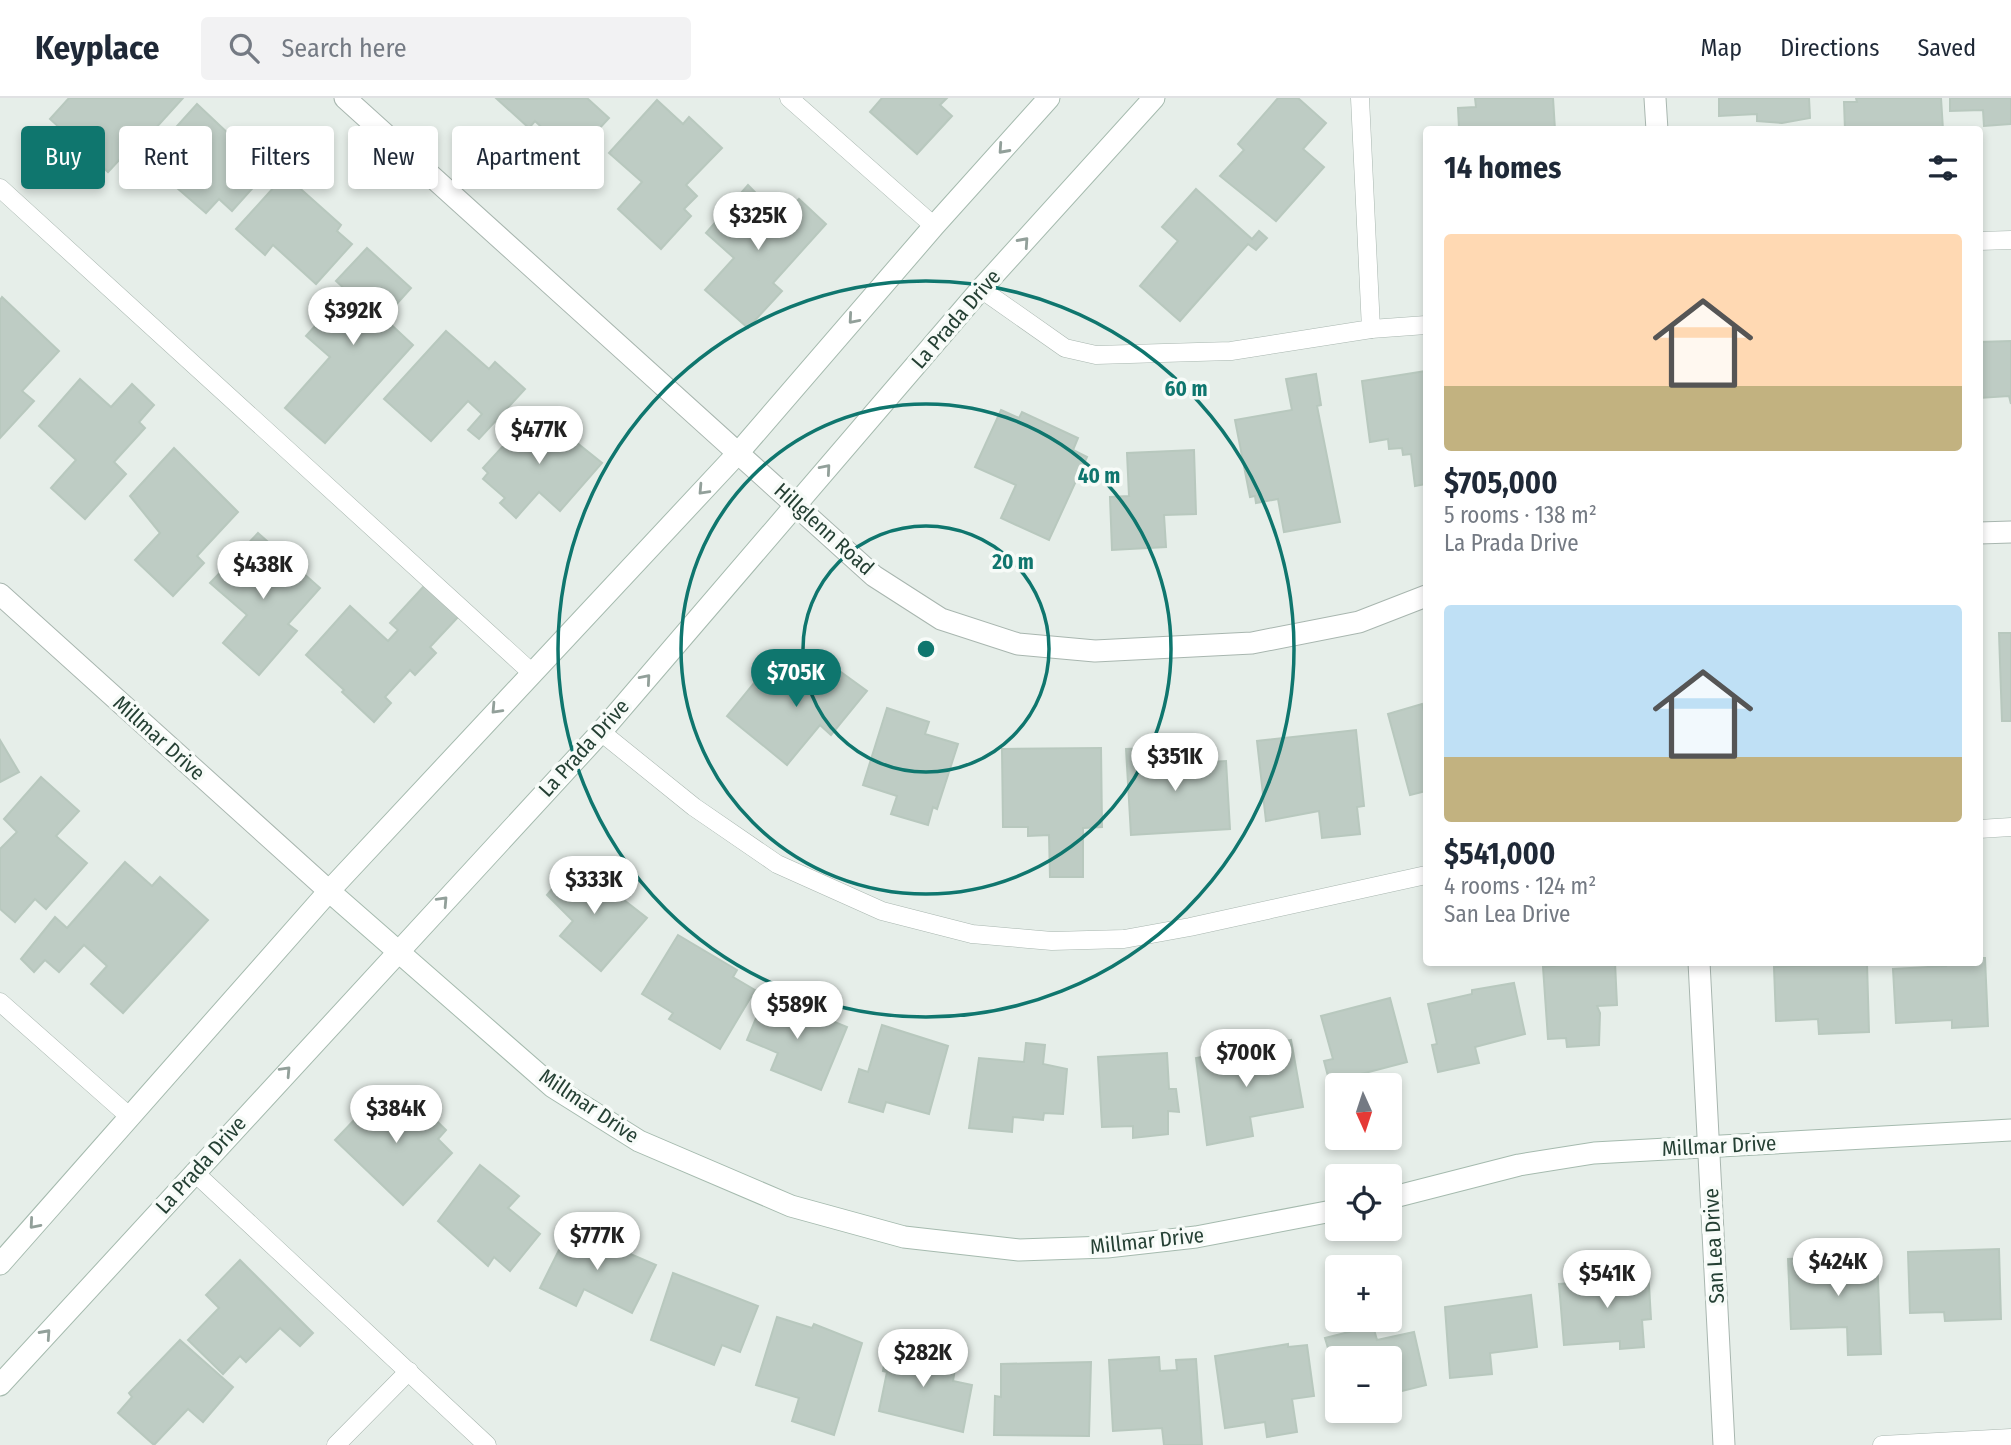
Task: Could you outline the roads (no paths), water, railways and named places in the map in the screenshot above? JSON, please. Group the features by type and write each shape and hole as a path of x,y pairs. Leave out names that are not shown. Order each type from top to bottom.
{"street":[{"name":"Hillglenn Road","path":"345,98 874,576 941,619 1018,645 1095,651 1252,643 1359,622 1423,598"},
{"path":"0,1264 329,891 739,452 934,226 1049,98"},
{"name":"La Prada Drive","path":"0,1385 601,732 981,289 1154,98"},
{"path":"1655,98 1657,126"},
{"path":"1983,533 2011,532"},
{"name":"Millmar Drive","path":"0,594 329,891 553,1087 639,1141 791,1206 904,1237 1018,1250 1107,1247 1196,1237 1325,1212"},
{"name":"San Lea Drive","path":"1699,966 1724,1445"},
{"name":"Millmar Drive","path":"1402,1195 1519,1165 1594,1153 2011,1130"}],"lane":[{"path":"789,98 934,226"},
{"path":"1360,98 1371,329"},
{"path":"0,188 531,672"},
{"path":"1983,242 2011,240"},
{"path":"981,289 1065,348 1096,355 1231,351 1371,329 1423,325"},
{"path":"601,732 694,807 777,864 882,911 972,934 1052,941 1124,939 1190,928 1423,876"},
{"path":"1983,829 2011,827"},
{"path":"0,1002 130,1117"},
{"path":"194,1172 487,1445"},
{"path":"336,1445 409,1371"},
{"path":"1882,1445 2011,1438"}]}
